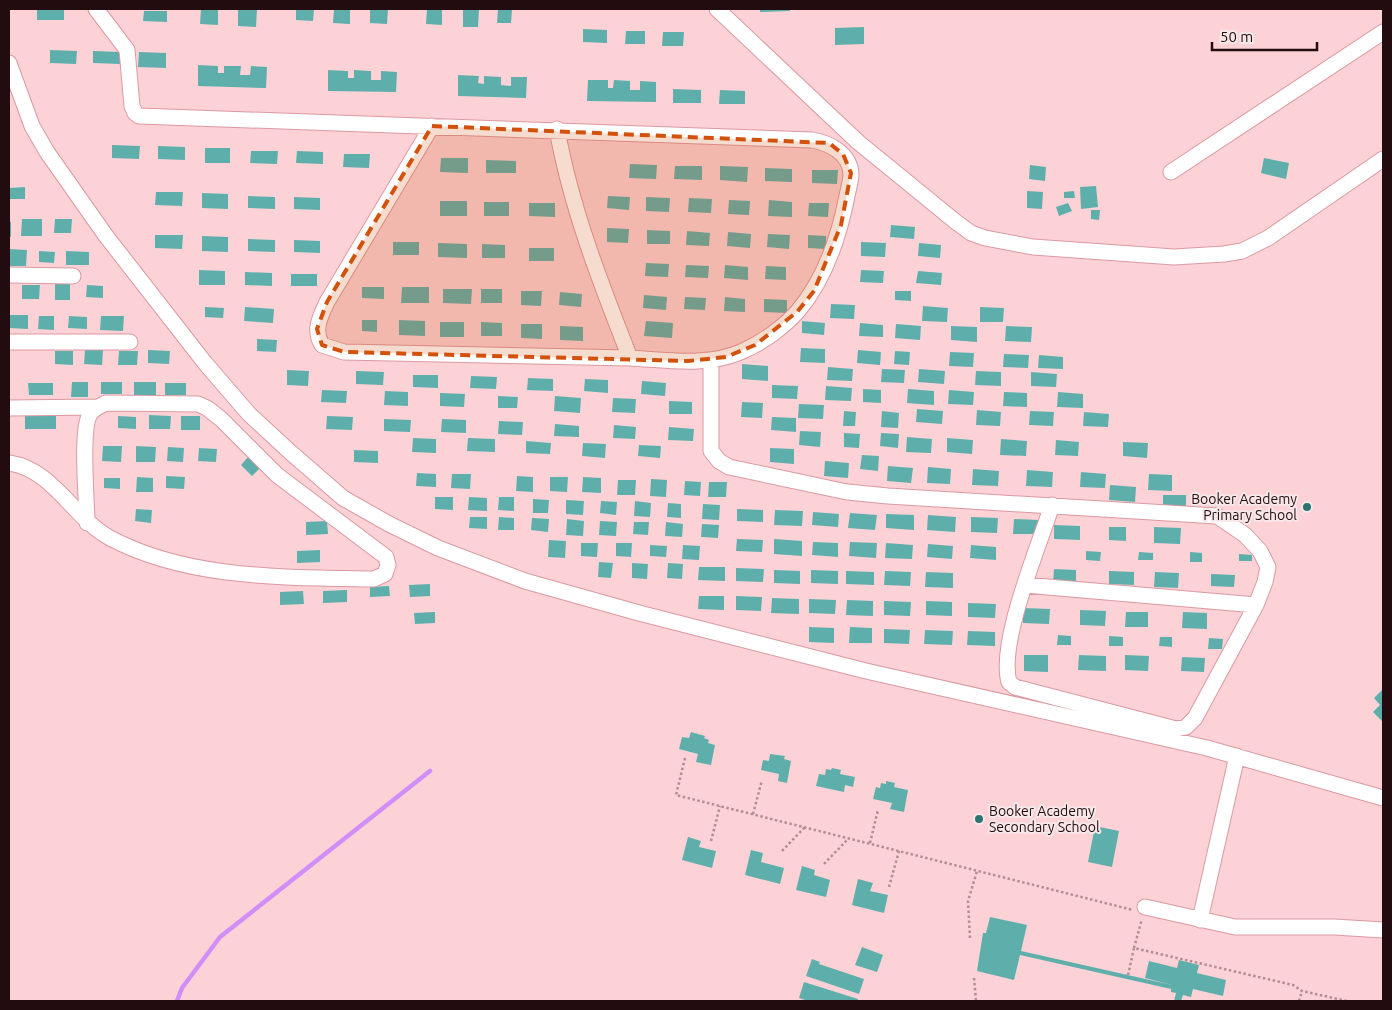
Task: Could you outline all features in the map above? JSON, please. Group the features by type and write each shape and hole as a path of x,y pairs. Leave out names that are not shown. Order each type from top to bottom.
{"street":[{"path":"96,9 128,50 132,106 135,113 139,116 557,130 812,140 829,143 842,154 851,173 841,225 814,291 797,312 755,345 733,355 711,360 344,352 322,345 318,338 317,329 319,318 327,302 432,126"},
{"path":"717,9 858,142 956,222 971,233 985,238 1033,247 1174,257 1242,251 1268,238 1383,159"},
{"path":"1171,172 1383,32"},
{"path":"9,63 32,126 47,152 106,236 205,363 248,414 289,451 343,498 388,524 438,548 525,581 639,614 866,671 1127,729 1237,756 1383,798"},
{"path":"557,130 564,168 606,298 630,358"},
{"path":"9,275 73,276"},
{"path":"9,342 130,342"},
{"path":"711,360 711,451 719,461 729,466 855,493 1000,504 1052,505 1217,516 1246,535 1260,551 1268,567 1265,582 1256,605 1195,718 1186,727 1176,729 1015,687 1010,684 1008,665 1012,634 1025,585 1052,505"},
{"path":"9,408 97,407 124,402 198,404 207,408 221,419 277,476 386,557 388,566 386,574 374,579 194,569 132,548 109,538 87,523 38,473 23,466 9,463"},
{"path":"87,523 85,435 90,414 97,407"},
{"path":"1025,585 1256,605"},
{"path":"1200,920 1237,756"},
{"path":"1141,910 1179,921 1200,920 1235,927 1334,927 1383,930"}],"path":[{"path":"685,758 676,794 977,871 1141,910 1128,975"},
{"path":"753,814 762,780"},
{"path":"711,841 720,806"},
{"path":"869,843 878,810"},
{"path":"782,851 805,827"},
{"path":"824,864 849,838"},
{"path":"889,887 898,851"},
{"path":"970,938 968,901 977,871"},
{"path":"1134,948 1293,985 1302,991 1347,1001"},
{"path":"974,978 976,1001"},
{"path":"1299,1001 1302,991"}],"highlighted area":[{"path":"432,126 829,143 843,154 851,173 841,225 814,291 797,312 755,345 726,357 688,361 344,352 322,345 317,329 327,302"}],"building":[{"path":"37,9 64,9 64,20 37,20"},
{"path":"201,9 218,9 218,25 200,24"},
{"path":"238,9 257,9 256,27 238,26"},
{"path":"296,9 314,9 313,21 296,20"},
{"path":"334,9 350,9 350,24 333,23"},
{"path":"370,9 388,9 387,24 370,23"},
{"path":"427,9 442,9 442,25 426,24"},
{"path":"463,9 479,9 478,27 463,27"},
{"path":"498,9 512,9 511,23 497,23"},
{"path":"760,9 790,9 790,11 760,12"},
{"path":"144,11 167,11 167,22 143,21"},
{"path":"864,27 864,44 835,45 835,28"},
{"path":"583,29 607,30 607,43 583,42"},
{"path":"626,31 645,31 645,44 625,44"},
{"path":"663,32 684,32 683,46 662,46"},
{"path":"50,50 77,51 76,64 50,63"},
{"path":"93,51 120,52 120,64 93,63"},
{"path":"139,52 166,53 166,68 138,67"},
{"path":"198,65 218,66 218,73 224,73 224,66 241,66 240,75 250,75 251,66 267,67 266,88 198,86"},
{"path":"328,70 348,71 348,78 354,78 354,70 371,71 371,80 381,80 381,71 397,72 396,92 328,91"},
{"path":"458,75 479,76 478,83 484,84 484,76 501,77 501,85 511,86 511,77 527,77 526,98 458,96"},
{"path":"588,80 608,80 608,88 613,88 614,80 630,81 630,90 640,90 640,81 656,82 656,102 587,101"},
{"path":"673,89 701,90 701,103 673,103"},
{"path":"720,90 745,91 745,104 719,104"},
{"path":"112,145 140,146 139,159 112,158"},
{"path":"158,146 185,147 185,160 158,159"},
{"path":"205,148 230,148 230,163 205,163"},
{"path":"251,151 278,151 277,164 250,163"},
{"path":"297,151 323,152 323,164 296,163"},
{"path":"344,154 370,154 369,168 343,167"},
{"path":"441,158 468,158 468,173 440,172"},
{"path":"1264,158 1289,163 1286,179 1261,173"},
{"path":"486,160 516,161 516,173 486,173"},
{"path":"630,164 657,165 656,179 629,178"},
{"path":"1030,165 1046,167 1045,181 1029,179"},
{"path":"675,166 702,166 702,180 674,179"},
{"path":"720,166 748,167 747,182 720,180"},
{"path":"765,168 792,169 792,182 765,181"},
{"path":"812,170 838,170 837,184 812,183"},
{"path":"1096,186 1098,207 1081,209 1080,187"},
{"path":"25,187 25,199 9,199 9,188"},
{"path":"1027,191 1043,192 1042,209 1027,208"},
{"path":"1074,191 1075,198 1064,198 1064,192"},
{"path":"156,192 183,192 182,206 155,205"},
{"path":"202,193 228,194 228,209 202,208"},
{"path":"248,196 275,197 275,209 248,208"},
{"path":"608,196 630,197 629,210 607,208"},
{"path":"294,197 320,198 320,210 294,209"},
{"path":"646,197 670,198 669,212 646,211"},
{"path":"689,198 712,199 711,213 688,212"},
{"path":"729,200 750,201 749,215 728,214"},
{"path":"769,200 792,202 792,217 768,216"},
{"path":"440,201 467,201 467,216 440,216"},
{"path":"484,202 509,202 509,216 484,216"},
{"path":"529,203 555,203 555,217 529,216"},
{"path":"809,203 829,203 828,217 808,216"},
{"path":"1068,203 1072,211 1059,216 1056,207"},
{"path":"1091,210 1100,210 1099,220 1091,219"},
{"path":"22,219 42,219 42,236 21,236"},
{"path":"55,219 72,219 71,233 54,233"},
{"path":"9,221 11,222 11,237 9,237"},
{"path":"891,225 915,227 914,239 890,237"},
{"path":"607,228 629,229 628,243 607,242"},
{"path":"647,230 670,231 670,244 647,244"},
{"path":"687,231 710,233 709,246 686,245"},
{"path":"728,232 751,234 750,248 727,246"},
{"path":"768,234 790,235 789,249 767,247"},
{"path":"155,235 183,235 182,249 155,248"},
{"path":"808,235 826,236 826,249 808,248"},
{"path":"202,236 228,237 228,252 202,251"},
{"path":"248,239 275,240 275,252 248,251"},
{"path":"294,240 320,241 320,253 294,252"},
{"path":"393,242 419,242 419,255 393,255"},
{"path":"861,242 886,243 885,257 861,256"},
{"path":"438,243 467,244 467,258 438,257"},
{"path":"919,243 941,245 940,258 918,256"},
{"path":"482,244 505,245 505,258 482,258"},
{"path":"529,248 554,248 554,261 529,261"},
{"path":"9,249 27,250 26,266 9,266"},
{"path":"39,251 55,252 54,263 39,262"},
{"path":"66,251 89,252 89,265 66,265"},
{"path":"646,263 669,264 668,277 645,276"},
{"path":"686,265 709,266 708,278 685,277"},
{"path":"725,265 748,267 748,280 724,278"},
{"path":"766,266 786,267 786,280 765,279"},
{"path":"199,270 225,271 225,285 199,285"},
{"path":"861,270 884,271 883,283 860,282"},
{"path":"918,271 942,273 941,285 916,283"},
{"path":"245,272 272,273 272,286 245,285"},
{"path":"291,274 317,274 317,286 291,286"},
{"path":"55,284 70,284 70,300 55,300"},
{"path":"22,285 40,285 39,299 22,299"},
{"path":"87,285 103,286 103,298 86,297"},
{"path":"362,287 384,287 384,299 362,298"},
{"path":"402,287 429,287 429,303 401,303"},
{"path":"443,289 472,289 471,304 443,303"},
{"path":"481,289 502,289 502,303 481,303"},
{"path":"521,291 542,291 541,306 521,305"},
{"path":"895,291 911,291 911,301 895,300"},
{"path":"560,292 582,294 581,307 559,305"},
{"path":"644,295 667,297 666,310 643,308"},
{"path":"685,297 706,298 705,310 684,309"},
{"path":"725,297 745,299 745,312 724,311"},
{"path":"764,299 787,300 787,313 764,312"},
{"path":"831,304 855,305 854,319 830,318"},
{"path":"923,306 948,308 947,322 922,321"},
{"path":"205,307 224,308 223,318 205,317"},
{"path":"245,307 274,309 273,323 244,321"},
{"path":"980,307 1004,308 1003,322 980,322"},
{"path":"10,315 28,315 28,329 9,328"},
{"path":"39,316 54,316 54,330 38,329"},
{"path":"69,316 87,317 87,329 68,328"},
{"path":"101,316 124,316 123,331 100,330"},
{"path":"362,320 377,320 377,332 362,331"},
{"path":"399,320 425,321 425,336 399,335"},
{"path":"646,321 673,323 672,338 644,336"},
{"path":"802,321 825,323 824,335 802,333"},
{"path":"440,322 464,322 464,337 440,337"},
{"path":"481,322 502,323 502,336 481,336"},
{"path":"860,323 883,325 883,337 859,336"},
{"path":"521,324 542,324 542,339 521,338"},
{"path":"896,324 921,326 920,340 895,338"},
{"path":"560,326 583,327 583,341 560,340"},
{"path":"951,326 977,327 977,342 951,340"},
{"path":"1006,326 1032,327 1031,342 1005,341"},
{"path":"257,339 277,340 276,352 257,351"},
{"path":"801,348 825,349 825,363 800,362"},
{"path":"85,350 103,350 102,365 84,364"},
{"path":"148,350 170,351 169,364 148,363"},
{"path":"858,350 881,352 880,365 857,363"},
{"path":"55,351 73,351 73,365 55,364"},
{"path":"119,351 138,351 137,365 118,365"},
{"path":"895,351 910,352 909,365 894,364"},
{"path":"950,352 974,353 973,367 949,366"},
{"path":"1004,354 1029,355 1028,368 1003,367"},
{"path":"1039,355 1063,357 1063,369 1038,368"},
{"path":"742,364 768,366 768,381 742,379"},
{"path":"828,367 853,369 852,381 827,380"},
{"path":"882,369 905,370 904,383 881,382"},
{"path":"919,369 945,371 944,384 918,382"},
{"path":"287,370 309,371 308,386 287,385"},
{"path":"356,371 384,372 383,385 356,384"},
{"path":"976,371 1001,372 1001,386 975,385"},
{"path":"1031,372 1057,374 1056,387 1031,386"},
{"path":"413,375 438,375 438,388 413,387"},
{"path":"471,376 497,377 496,389 470,388"},
{"path":"528,378 553,379 553,391 527,390"},
{"path":"585,379 608,380 608,393 584,391"},
{"path":"642,381 666,383 665,396 641,394"},
{"path":"72,382 88,382 88,397 71,397"},
{"path":"101,382 122,382 122,394 101,394"},
{"path":"134,382 156,382 156,395 134,395"},
{"path":"28,383 53,383 53,395 29,395"},
{"path":"165,383 186,383 186,395 165,395"},
{"path":"772,385 798,386 797,399 772,398"},
{"path":"826,386 852,388 851,401 825,400"},
{"path":"863,389 881,390 881,403 863,402"},
{"path":"908,389 934,391 934,405 907,403"},
{"path":"322,390 347,391 346,403 321,402"},
{"path":"949,390 974,392 973,405 948,404"},
{"path":"385,391 408,392 408,406 384,405"},
{"path":"1004,392 1027,393 1027,407 1003,406"},
{"path":"1058,392 1083,394 1083,408 1057,407"},
{"path":"440,393 465,394 464,407 440,406"},
{"path":"498,396 518,397 517,408 498,408"},
{"path":"555,396 581,398 580,413 554,411"},
{"path":"613,398 636,399 635,413 612,412"},
{"path":"669,401 692,402 692,414 669,414"},
{"path":"742,402 763,403 762,418 741,417"},
{"path":"799,404 824,405 823,419 798,418"},
{"path":"917,409 943,411 942,424 916,422"},
{"path":"977,410 1001,412 1000,426 976,425"},
{"path":"844,411 856,412 855,426 843,426"},
{"path":"882,411 899,413 898,428 881,427"},
{"path":"1030,411 1054,412 1053,426 1029,425"},
{"path":"1084,412 1109,414 1108,427 1083,426"},
{"path":"149,415 171,416 170,429 149,429"},
{"path":"25,416 56,416 56,429 25,429"},
{"path":"118,416 136,417 136,429 118,428"},
{"path":"181,416 200,416 200,430 181,430"},
{"path":"327,416 353,417 352,430 326,429"},
{"path":"772,417 796,418 796,432 771,430"},
{"path":"384,419 411,420 410,432 384,431"},
{"path":"442,419 466,420 466,433 441,432"},
{"path":"499,421 523,422 522,435 498,434"},
{"path":"555,424 579,426 579,437 554,436"},
{"path":"614,425 636,427 635,439 613,438"},
{"path":"669,427 694,429 693,441 668,440"},
{"path":"800,431 821,432 820,447 799,445"},
{"path":"844,433 860,434 859,448 844,447"},
{"path":"881,433 899,434 898,448 880,446"},
{"path":"907,437 932,439 931,453 906,452"},
{"path":"413,438 436,439 436,453 412,452"},
{"path":"468,438 495,439 495,452 467,451"},
{"path":"947,438 973,440 972,454 947,452"},
{"path":"1001,439 1027,441 1026,456 1000,455"},
{"path":"1056,440 1079,442 1078,456 1055,455"},
{"path":"526,441 551,443 550,454 526,453"},
{"path":"1123,442 1148,443 1147,458 1123,456"},
{"path":"583,443 606,444 605,458 582,456"},
{"path":"639,445 661,446 660,458 638,456"},
{"path":"103,446 122,446 121,462 102,461"},
{"path":"136,446 156,447 155,462 136,462"},
{"path":"168,447 184,448 183,462 167,461"},
{"path":"199,448 217,449 216,462 198,461"},
{"path":"770,448 794,449 794,464 770,462"},
{"path":"354,450 378,451 378,463 354,462"},
{"path":"862,455 879,456 878,471 860,469"},
{"path":"248,457 260,468 252,476 241,465"},
{"path":"825,461 849,463 848,478 824,476"},
{"path":"888,466 913,468 911,483 887,481"},
{"path":"928,467 951,469 950,484 927,483"},
{"path":"973,469 999,471 998,486 972,485"},
{"path":"1027,470 1053,472 1052,487 1026,486"},
{"path":"1081,472 1106,474 1105,488 1080,487"},
{"path":"417,473 436,474 436,487 416,486"},
{"path":"452,474 471,474 470,489 451,488"},
{"path":"1149,474 1172,475 1172,491 1148,490"},
{"path":"166,476 185,477 184,489 166,488"},
{"path":"517,476 533,477 533,492 516,491"},
{"path":"137,477 153,478 153,492 136,492"},
{"path":"550,477 568,477 567,492 550,491"},
{"path":"583,477 601,478 601,493 582,492"},
{"path":"104,478 120,478 120,489 104,488"},
{"path":"651,479 667,480 666,497 650,496"},
{"path":"618,480 636,480 635,495 617,495"},
{"path":"685,481 701,482 700,496 684,495"},
{"path":"709,482 727,482 726,497 708,497"},
{"path":"1110,485 1136,487 1135,502 1109,500"},
{"path":"1163,495 1186,495 1186,509 1163,508"},
{"path":"435,497 453,497 453,510 435,509"},
{"path":"469,497 487,498 487,511 468,510"},
{"path":"499,497 514,497 514,511 498,510"},
{"path":"533,499 549,500 548,513 533,513"},
{"path":"566,500 584,501 583,515 566,514"},
{"path":"601,501 617,502 616,515 600,513"},
{"path":"635,501 651,503 650,517 634,516"},
{"path":"668,503 681,504 681,518 667,517"},
{"path":"703,504 720,505 719,520 702,519"},
{"path":"136,509 152,510 151,523 135,521"},
{"path":"737,509 763,510 763,522 737,521"},
{"path":"775,510 803,511 802,526 774,525"},
{"path":"813,512 839,514 838,527 812,525"},
{"path":"850,513 877,515 875,530 848,528"},
{"path":"886,514 914,515 914,530 886,528"},
{"path":"928,515 956,517 955,532 927,530"},
{"path":"470,517 487,517 487,529 469,528"},
{"path":"499,517 514,518 514,530 498,530"},
{"path":"971,517 998,518 997,533 971,532"},
{"path":"532,518 549,519 548,532 531,530"},
{"path":"567,519 584,521 583,536 566,535"},
{"path":"1014,519 1040,520 1040,534 1013,534"},
{"path":"327,521 328,534 306,535 306,522"},
{"path":"600,521 617,522 616,536 599,535"},
{"path":"634,522 649,522 648,535 633,534"},
{"path":"666,522 683,524 682,537 665,536"},
{"path":"702,524 719,525 718,538 701,537"},
{"path":"1054,525 1080,526 1080,540 1054,539"},
{"path":"1109,527 1126,527 1126,541 1109,540"},
{"path":"1154,527 1181,528 1180,544 1154,543"},
{"path":"737,539 763,540 762,552 736,551"},
{"path":"774,539 802,541 802,556 774,554"},
{"path":"549,540 566,541 565,558 548,557"},
{"path":"813,542 838,543 838,557 812,555"},
{"path":"850,542 877,543 876,558 849,556"},
{"path":"581,543 598,543 597,557 581,556"},
{"path":"616,543 632,543 631,557 616,556"},
{"path":"886,543 913,545 912,559 885,558"},
{"path":"928,544 953,546 952,559 927,557"},
{"path":"650,545 667,546 666,557 650,556"},
{"path":"683,545 700,546 699,560 682,559"},
{"path":"971,545 996,547 996,560 970,558"},
{"path":"320,550 320,562 297,563 297,551"},
{"path":"1086,551 1101,552 1100,561 1086,560"},
{"path":"1139,552 1153,553 1153,560 1138,560"},
{"path":"1190,552 1202,553 1202,562 1190,562"},
{"path":"1239,554 1252,555 1252,561 1239,561"},
{"path":"599,562 613,563 611,578 598,577"},
{"path":"632,563 648,564 647,579 632,578"},
{"path":"668,563 683,564 682,579 667,578"},
{"path":"699,567 725,567 725,581 698,580"},
{"path":"736,568 764,569 763,582 736,581"},
{"path":"1054,569 1076,570 1076,584 1053,583"},
{"path":"774,570 800,571 800,584 774,583"},
{"path":"811,570 838,571 838,584 811,583"},
{"path":"846,571 874,572 874,585 846,584"},
{"path":"885,571 911,572 910,586 884,585"},
{"path":"1109,571 1134,572 1134,585 1109,584"},
{"path":"926,572 953,573 953,588 925,587"},
{"path":"1155,572 1179,573 1178,588 1154,587"},
{"path":"1211,574 1235,575 1234,587 1211,586"},
{"path":"430,584 430,596 410,597 409,585"},
{"path":"389,586 390,596 370,597 370,587"},
{"path":"347,590 347,602 323,603 323,591"},
{"path":"303,591 304,604 280,605 280,592"},
{"path":"699,596 724,596 724,610 698,609"},
{"path":"736,596 762,597 761,611 736,610"},
{"path":"772,598 799,599 799,614 771,613"},
{"path":"809,599 836,600 835,614 809,613"},
{"path":"847,600 873,601 873,616 846,615"},
{"path":"884,601 911,602 910,616 884,615"},
{"path":"926,601 952,602 952,616 926,615"},
{"path":"968,603 996,604 995,618 968,617"},
{"path":"1023,608 1050,609 1049,624 1023,623"},
{"path":"1080,610 1106,611 1105,626 1080,625"},
{"path":"435,612 435,623 415,624 414,613"},
{"path":"1126,612 1148,612 1148,627 1125,627"},
{"path":"1183,612 1207,613 1207,629 1182,628"},
{"path":"809,627 834,628 834,643 809,642"},
{"path":"850,627 872,628 872,643 849,643"},
{"path":"884,629 910,630 909,644 884,643"},
{"path":"925,630 953,631 952,645 924,644"},
{"path":"968,631 995,632 995,646 967,645"},
{"path":"1058,635 1071,636 1071,645 1057,645"},
{"path":"1109,636 1123,637 1123,646 1109,646"},
{"path":"1160,637 1172,637 1172,647 1159,646"},
{"path":"1209,638 1223,639 1222,649 1208,649"},
{"path":"1024,655 1048,655 1048,672 1024,671"},
{"path":"1079,655 1106,656 1106,671 1078,670"},
{"path":"1125,655 1149,656 1148,671 1125,670"},
{"path":"1182,657 1205,658 1204,672 1181,671"},
{"path":"1383,689 1383,722 1373,712 1380,705 1374,698"},
{"path":"691,732 705,736 704,738 709,740 708,743 715,745 711,765 696,762 698,754 679,749 682,737 689,738"},
{"path":"770,754 785,756 784,759 791,761 787,783 778,781 779,774 761,770 763,760 769,761"},
{"path":"832,768 841,770 840,774 855,777 853,787 845,785 844,792 816,786 819,774 825,775 826,769 831,770"},
{"path":"886,781 895,783 894,787 908,790 904,812 890,809 892,803 873,799 876,787 880,788 881,783 886,784"},
{"path":"1095,826 1119,831 1112,867 1088,862"},
{"path":"688,837 701,841 699,847 716,851 712,868 682,860"},
{"path":"751,850 763,853 761,862 784,868 780,884 745,875"},
{"path":"802,866 815,870 814,875 830,880 826,897 796,890"},
{"path":"858,879 873,883 870,891 888,895 884,913 852,905"},
{"path":"990,917 1027,925 1021,951 1172,985 1145,978 1149,961 1177,968 1179,960 1199,965 1197,973 1226,980 1223,996 1193,989 1191,997 1183,995 1181,1001 1174,1001 1176,993 1171,992 1171,989 1020,955 1014,980 977,971 983,933 986,933"},
{"path":"862,947 883,955 877,972 855,965"},
{"path":"812,959 820,962 819,964 864,979 859,994 806,976"},
{"path":"804,982 858,999 858,1001 808,1001 799,998"}],"waterway":[{"path":"177,1001 182,988 220,937 430,771"}],"place":[{"name":"Booker Academy Primary School","path":"1307,507"},
{"name":"Booker Academy Secondary School","path":"979,819"}]}
